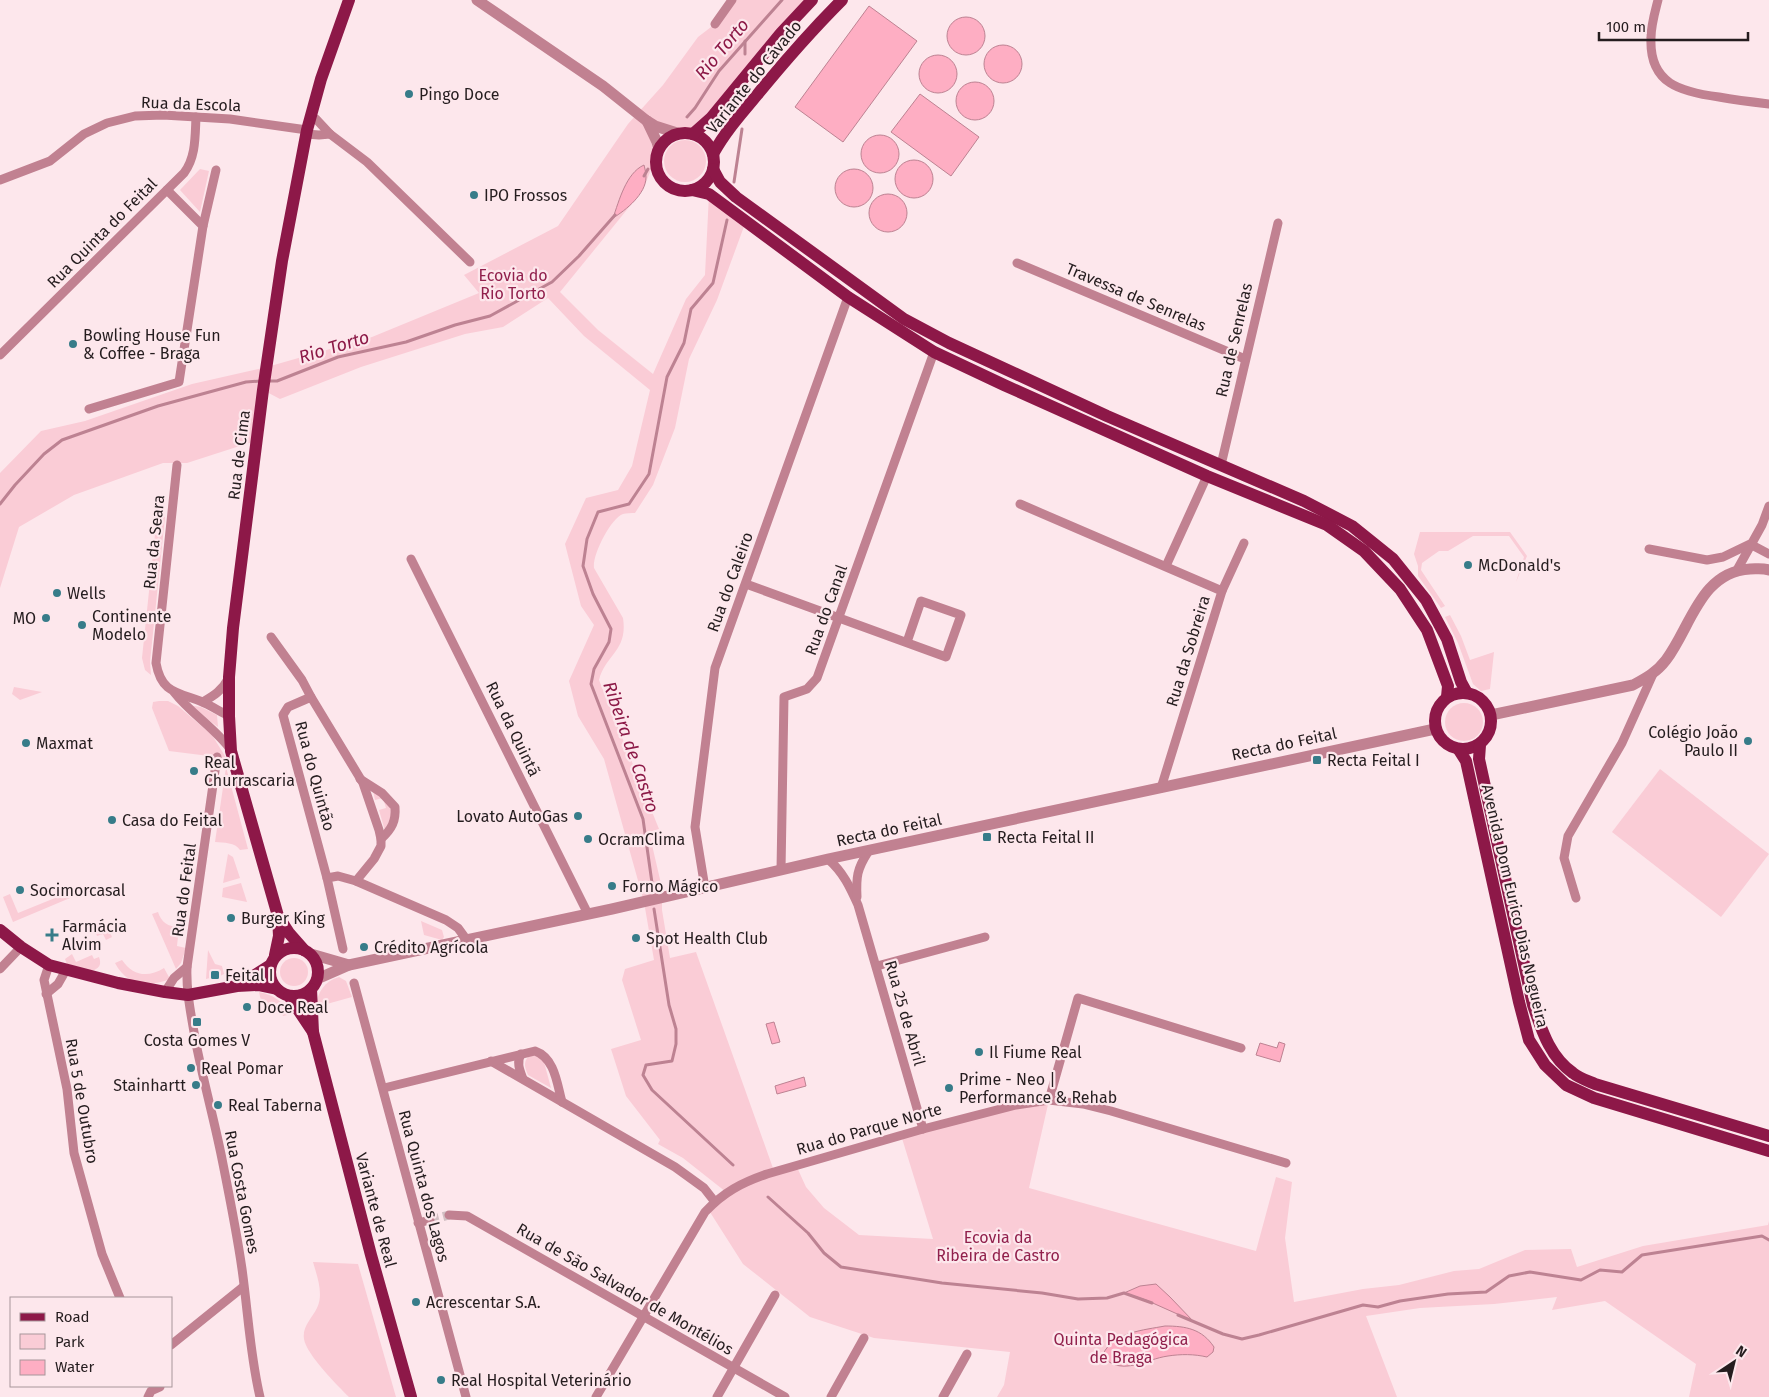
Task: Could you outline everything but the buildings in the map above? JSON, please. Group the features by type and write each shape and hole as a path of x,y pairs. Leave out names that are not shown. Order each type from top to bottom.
{"main road":[{"name":"Rua de Cima","path":"272,961 279,936 278,916 231,751 229,677 233,628 263,390 282,261 306,132 321,79 349,0"},
{"name":"Variante do Cávado","path":"693,134 711,118 781,33 812,0"},
{"name":"Variante do Cávado","path":"713,154 727,131 796,48 842,0"},
{"path":"692,190 706,182 713,169 713,154 709,145 702,138 693,134 677,134 669,137 659,149 656,161 660,178 666,184 674,189 692,190 709,194 848,297 934,352 1207,476 1327,525 1364,551 1400,589 1427,630 1448,686 1447,697"},
{"path":"713,169 720,182 736,197 904,319 1010,372 1304,501 1352,526 1392,559 1426,600 1448,639 1461,682 1467,693"},
{"path":"1467,693 1475,695 1488,707 1491,715 1490,731 1486,739 1480,744 1466,750 1459,750 1444,743 1436,729 1434,720 1436,711 1447,697 1453,694 1467,693"},
{"name":"Avenida Dom Eurico Dias Nogueira","path":"1480,744 1478,759 1534,1005 1544,1038 1555,1056 1573,1073 1595,1084 1769,1136"},
{"name":"Avenida Dom Eurico Dias Nogueira","path":"1459,750 1466,761 1529,1040 1545,1065 1566,1085 1594,1098 1769,1151"},
{"name":"Rua de Cima","path":"278,916 289,933 308,952"},
{"name":"Recta do Feital","path":"0,930 21,947 49,965 118,983 165,992 188,995 237,986 258,986 276,989 289,996 298,996 314,984"},
{"name":"Recta do Feital","path":"237,986 290,947 297,947 308,952"},
{"path":"308,952 318,967 314,984"},
{"path":"272,961 270,979 276,989"},
{"name":"Variante de Real","path":"314,984 313,1032 371,1255 411,1397"},
{"name":"Variante de Real","path":"289,996 313,1032"}],"street":[{"path":"477,0 603,86 647,121 677,134"},
{"path":"715,24 732,0"},
{"path":"1658,0 1651,37 1652,57 1658,72 1664,79 1676,87 1692,93 1769,104"},
{"name":"Rua da Escola","path":"0,180 50,161 84,134 107,123 135,116 163,115 230,119 319,135 330,134"},
{"path":"311,116 330,134 367,162 470,262"},
{"name":"Rua Quinta do Feital","path":"0,355 190,165 193,157 196,117"},
{"path":"647,121 659,149"},
{"path":"89,410 178,382 203,226 216,170"},
{"path":"167,190 203,226"},
{"name":"Rua de Senrelas","path":"1221,465 1278,223"},
{"name":"Travessa de Senrelas","path":"1017,263 1245,359"},
{"name":"Rua do Caleiro","path":"705,888 695,827 715,668 848,297"},
{"name":"Rua do Canal","path":"781,870 784,697 807,689 817,678 934,352"},
{"name":"Rua da Seara","path":"174,692 162,681 158,674 156,663 177,465"},
{"path":"1166,566 1207,476"},
{"name":"Rua da Sobreira","path":"1020,504 1222,591 1162,788"},
{"path":"1737,570 1762,525 1769,506"},
{"path":"1222,591 1244,543"},
{"path":"1649,549 1707,560 1722,557 1750,544"},
{"path":"1750,544 1769,554"},
{"name":"Rua da Quintã","path":"411,559 588,914"},
{"path":"1491,715 1633,686 1653,674 1666,660 1702,597 1716,581 1737,570 1769,570"},
{"path":"746,584 838,619 946,656 961,615 921,601 907,642"},
{"name":"Rua do Quintão","path":"271,637 302,680 363,783 381,839 381,846 356,881"},
{"path":"1576,898 1564,858 1568,836 1622,742 1653,674"},
{"path":"203,702 225,686 229,677"},
{"path":"174,692 203,702 229,716"},
{"path":"174,692 187,707 222,738 231,751"},
{"name":"Rua do Quintão","path":"311,698 288,706 283,715 327,878 343,949"},
{"name":"Recta do Feital","path":"314,984 349,965 588,914 828,859 868,852 1436,729"},
{"name":"Rua do Feital","path":"188,995 186,984 187,967 217,757"},
{"name":"Rua do Quintão","path":"360,779 382,793 395,807 396,820 389,832 381,839"},
{"name":"Rua 25 de Abril","path":"858,905 856,880 860,865 868,852"},
{"name":"Rua 25 de Abril","path":"828,859 839,869 848,882 858,905 877,966 922,1129"},
{"path":"327,878 338,876 356,881 446,920 458,928 466,939"},
{"path":"877,966 985,937"},
{"path":"0,968 21,947"},
{"name":"Recta do Feital","path":"308,952 349,965"},
{"name":"Rua 5 de Outubro","path":"49,965 44,980 66,1089 74,1153 102,1254 120,1297"},
{"path":"165,992 174,978 187,967"},
{"path":"46,994 58,984 66,970"},
{"name":"Rua Quinta dos Lagos","path":"354,983 384,1088 418,1223 466,1397"},
{"name":"Rua Costa Gomes","path":"188,995 199,1057 223,1162 242,1270 253,1350 253,1369 260,1397"},
{"path":"1049,1100 1078,998 1241,1048"},
{"path":"384,1088 536,1051 543,1054 550,1062 562,1102"},
{"path":"521,1054 519,1058 523,1079"},
{"path":"491,1061 675,1167 704,1188 715,1202"},
{"name":"Rua do Parque Norte","path":"596,1397 705,1212 715,1202 744,1182 767,1174 922,1129 1016,1105 1049,1100 1083,1104 1111,1111 1286,1163"},
{"name":"Rua de São Salvador de Montélios","path":"449,1215 467,1216 785,1397"},
{"path":"418,1223 430,1220"},
{"path":"172,1344 243,1287"},
{"path":"717,1397 775,1295"},
{"path":"831,1397 864,1338"},
{"path":"943,1397 967,1354"},
{"path":"148,1397 151,1390 160,1387 164,1397"}],"green space":[{"path":"732,0 812,0 693,134 677,133 655,126 659,149 643,190 560,292 598,330 653,374 686,299 705,275 709,194 746,221 717,300 689,359 675,428 653,485 635,513 623,514 608,529 599,546 594,568 623,618 624,629 622,638 616,652 602,671 599,680 659,829 649,832 662,888 662,910 670,958 696,952 774,1171 796,1165 806,1187 824,1208 859,1235 933,1239 901,1135 1049,1100 1029,1188 1256,1251 1276,1177 1292,1182 1285,1238 1294,1302 1363,1289 1399,1285 1454,1271 1479,1269 1525,1250 1571,1249 1577,1267 1643,1246 1768,1225 1769,1221 1769,1397 1689,1397 1696,1364 1605,1301 1552,1310 1557,1297 1494,1304 1420,1308 1366,1316 1397,1397 997,1397 1004,1385 1010,1352 874,1338 810,1317 743,1264 708,1209 726,1192 683,1158 658,1144 660,1140 626,1096 611,1049 641,1040 622,980 625,969 654,960 644,902 604,759 578,716 569,681 594,625 581,606 565,544 586,498 618,490 632,466 650,390 584,336 548,298 503,327 465,334 361,367 280,399 263,390 258,440 187,463 163,463 74,495 19,527 0,588 0,473 41,431 85,421 192,384 267,367 372,337 479,293 464,275 558,226 628,124 663,85 698,37 715,24"},
{"path":"689,140 697,143 703,149 706,161 703,173 697,179 681,182 673,179 667,173 664,157 667,149 673,143"},
{"path":"200,169 209,171 200,212 180,190"},
{"path":"157,515 165,517 150,662 151,675 145,670 142,658"},
{"path":"1420,532 1510,532 1527,556 1516,582 1524,557 1509,536 1473,536 1448,551 1439,551 1422,563 1421,570 1445,606 1441,608 1418,576 1418,566 1414,554"},
{"path":"1450,615 1461,636 1470,660 1494,652 1490,689 1481,691 1473,684 1458,643 1445,617"},
{"path":"14,687 42,692 20,700 12,694"},
{"path":"168,701 178,706 212,735 228,761 217,757 169,751 152,708 153,702"},
{"path":"1464,703 1477,709 1483,722 1477,735 1464,741 1451,735 1445,722 1451,709"},
{"path":"188,705 201,707 217,715 218,727"},
{"path":"226,767 248,849 240,850 232,844 215,842"},
{"path":"1660,769 1769,854 1721,917 1612,832"},
{"path":"373,791 380,796 382,798 375,800"},
{"path":"383,799 390,807 393,815 385,831 379,810 386,808"},
{"path":"228,854 233,857 240,878 223,883"},
{"path":"241,883 247,902 222,897 223,888"},
{"path":"87,885 89,890 13,922 3,897 10,894 18,913"},
{"path":"158,912 161,919 166,923 179,927 177,946 186,948 181,963 176,969 152,914"},
{"path":"421,921 442,930 444,937 442,940 424,935"},
{"path":"106,924 112,937 106,940 103,934 97,936 94,928"},
{"path":"208,950 215,964 222,966 224,974 220,976 219,973 211,975 210,978 206,979"},
{"path":"72,954 76,962 92,955 94,959 99,957 100,964 98,968 91,971 67,964 65,959"},
{"path":"294,958 304,962 308,972 304,982 294,986 284,982 280,972 284,962"},
{"path":"122,960 131,969 141,974 152,973 164,968 170,979 146,984 138,983 125,976 115,963"},
{"path":"339,977 346,981 352,997 316,1007 320,992 326,984"},
{"path":"259,992 278,1000 292,1014 283,1016 279,1008 273,1010 271,1002 262,1005"},
{"path":"539,1056 544,1062 551,1088 528,1075 525,1061 528,1057"},
{"path":"313,1262 358,1264 396,1397 349,1397 323,1370 310,1353 304,1339 304,1330 317,1308 320,1297"}],"water":[{"path":"869,6 917,41 843,142 795,107"},
{"path":"966,17 979,23 985,36 979,49 966,55 953,49 947,36 953,23"},
{"path":"1003,45 1016,51 1022,64 1016,77 1003,83 990,77 984,64 990,51"},
{"path":"938,55 951,61 957,74 951,87 938,93 925,87 919,74 925,61"},
{"path":"975,82 988,88 994,101 988,114 975,120 962,114 956,101 962,88"},
{"path":"920,94 979,137 951,176 891,132"},
{"path":"880,135 893,141 899,154 893,167 880,173 867,167 861,154 867,141"},
{"path":"914,160 927,166 933,179 927,192 914,198 901,192 895,179 901,166"},
{"path":"644,165 646,177 643,189 624,211 613,218 632,174"},
{"path":"854,169 867,175 873,188 867,201 854,207 841,201 835,188 841,175"},
{"path":"888,194 901,200 907,213 901,226 888,232 875,226 869,213 875,200"},
{"path":"774,1022 780,1042 772,1044 766,1024"},
{"path":"1279,1042 1285,1044 1280,1062 1256,1055 1260,1043 1277,1048"},
{"path":"804,1077 806,1086 777,1094 775,1086"},
{"path":"1156,1284 1193,1321 1146,1300 1124,1293 1140,1286"},
{"path":"1165,1326 1187,1328 1199,1332 1214,1347 1213,1352 1207,1357 1173,1355 1127,1366 1119,1366 1104,1358 1103,1354 1114,1341 1130,1333"}],"waterway":[{"name":"Rio Torto","path":"687,117 719,71 782,0"},
{"path":"745,41 745,54"},
{"name":"Ribeira de Castro","path":"734,182 742,129"},
{"name":"Rio Torto","path":"644,176 648,169"},
{"name":"Rio Torto","path":"267,381 277,381 338,357 406,342 455,325 490,316 552,282 579,256 615,215"},
{"name":"Ribeira de Castro","path":"653,890 643,819 591,684 594,669 609,642 611,629 593,594 583,566 587,539 598,512 629,504 649,474 667,377 684,343 691,309 713,283 727,220"},
{"name":"Rio Torto","path":"0,504 44,454 62,440 158,406 246,382 261,381"},
{"name":"Ribeira de Castro","path":"654,909 669,1005 676,1029 676,1044 672,1061 646,1065 643,1075 652,1090 733,1165"},
{"name":"Ribeira de Castro","path":"768,1197 808,1233 824,1253 841,1267 942,1283 1042,1293 1078,1299 1107,1298 1124,1293 1152,1303"},
{"name":"Ribeira de Castro","path":"1178,1315 1223,1334 1242,1339 1363,1305 1378,1307 1400,1301 1448,1294 1486,1292 1509,1276 1530,1272 1581,1280 1600,1270 1622,1272 1642,1255 1762,1236 1769,1240"}],"tunnel":[{"path":"430,1220 449,1215"}],"place":[{"name":"Pingo Doce","path":"409,94"},
{"name":"IPO Frossos","path":"474,195"},
{"name":"Bowling House Fun & Coffee - Braga","path":"73,344"},
{"name":"McDonald's","path":"1468,565"},
{"name":"Wells","path":"57,593"},
{"name":"MO","path":"46,618"},
{"name":"Continente Modelo","path":"82,625"},
{"name":"Colégio João Paulo II","path":"1748,741"},
{"name":"Maxmat","path":"26,743"},
{"name":"Recta Feital I","path":"1317,760"},
{"name":"Real Churrascaria","path":"194,771"},
{"name":"Lovato AutoGas","path":"578,816"},
{"name":"Casa do Feital","path":"112,820"},
{"name":"Recta Feital II","path":"987,837"},
{"name":"OcramClima","path":"588,839"},
{"name":"Forno Mágico","path":"612,886"},
{"name":"Socimorcasal","path":"20,890"},
{"name":"Burger King","path":"231,918"},
{"name":"Farmácia Alvim","path":"52,935"},
{"name":"Spot Health Club","path":"636,938"},
{"name":"Crédito Agrícola","path":"364,947"},
{"name":"Feital I","path":"215,975"},
{"name":"Doce Real","path":"247,1007"},
{"name":"Costa Gomes V","path":"197,1022"},
{"name":"Il Fiume Real","path":"979,1052"},
{"name":"Real Pomar","path":"191,1068"},
{"name":"Stainhartt","path":"196,1085"},
{"name":"Prime - Neo | Performance & Rehab","path":"949,1088"},
{"name":"Real Taberna","path":"218,1105"},
{"name":"Acrescentar S.A.","path":"416,1302"},
{"name":"Real Hospital Veterinário","path":"441,1380"}],"park label":[{"name":"Ecovia do Rio Torto","path":"513,284"},
{"name":"Ecovia da Ribeira de Castro","path":"998,1246"},
{"name":"Quinta Pedagógica de Braga","path":"1121,1348"}]}
